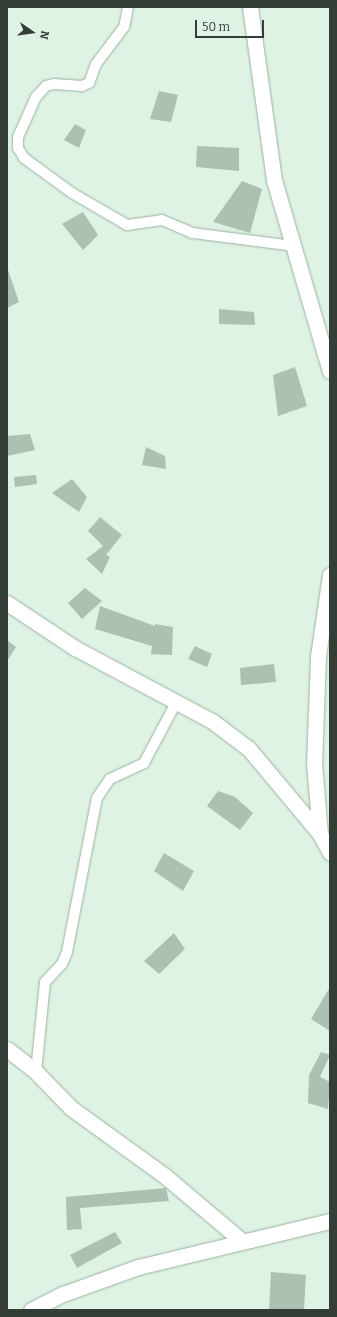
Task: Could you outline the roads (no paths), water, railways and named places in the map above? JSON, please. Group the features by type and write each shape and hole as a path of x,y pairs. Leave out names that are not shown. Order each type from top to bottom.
{"street":[{"path":"128,7 124,28 96,64 89,83 82,86 54,84 46,86 36,97 18,137 18,148 24,158 72,194 127,225 162,220 193,233 294,246"},
{"path":"250,7 274,180 330,371"},
{"path":"320,834 314,763 318,656 330,575"},
{"path":"7,604 75,648 177,701 249,749 320,834 330,853"},
{"path":"36,1072 45,982 62,964 67,952 97,798 110,779 144,763 177,701"},
{"path":"7,1049 36,1072 71,1108 165,1176 242,1241"},
{"path":"31,1310 95,1281 242,1241 330,1221"}]}
